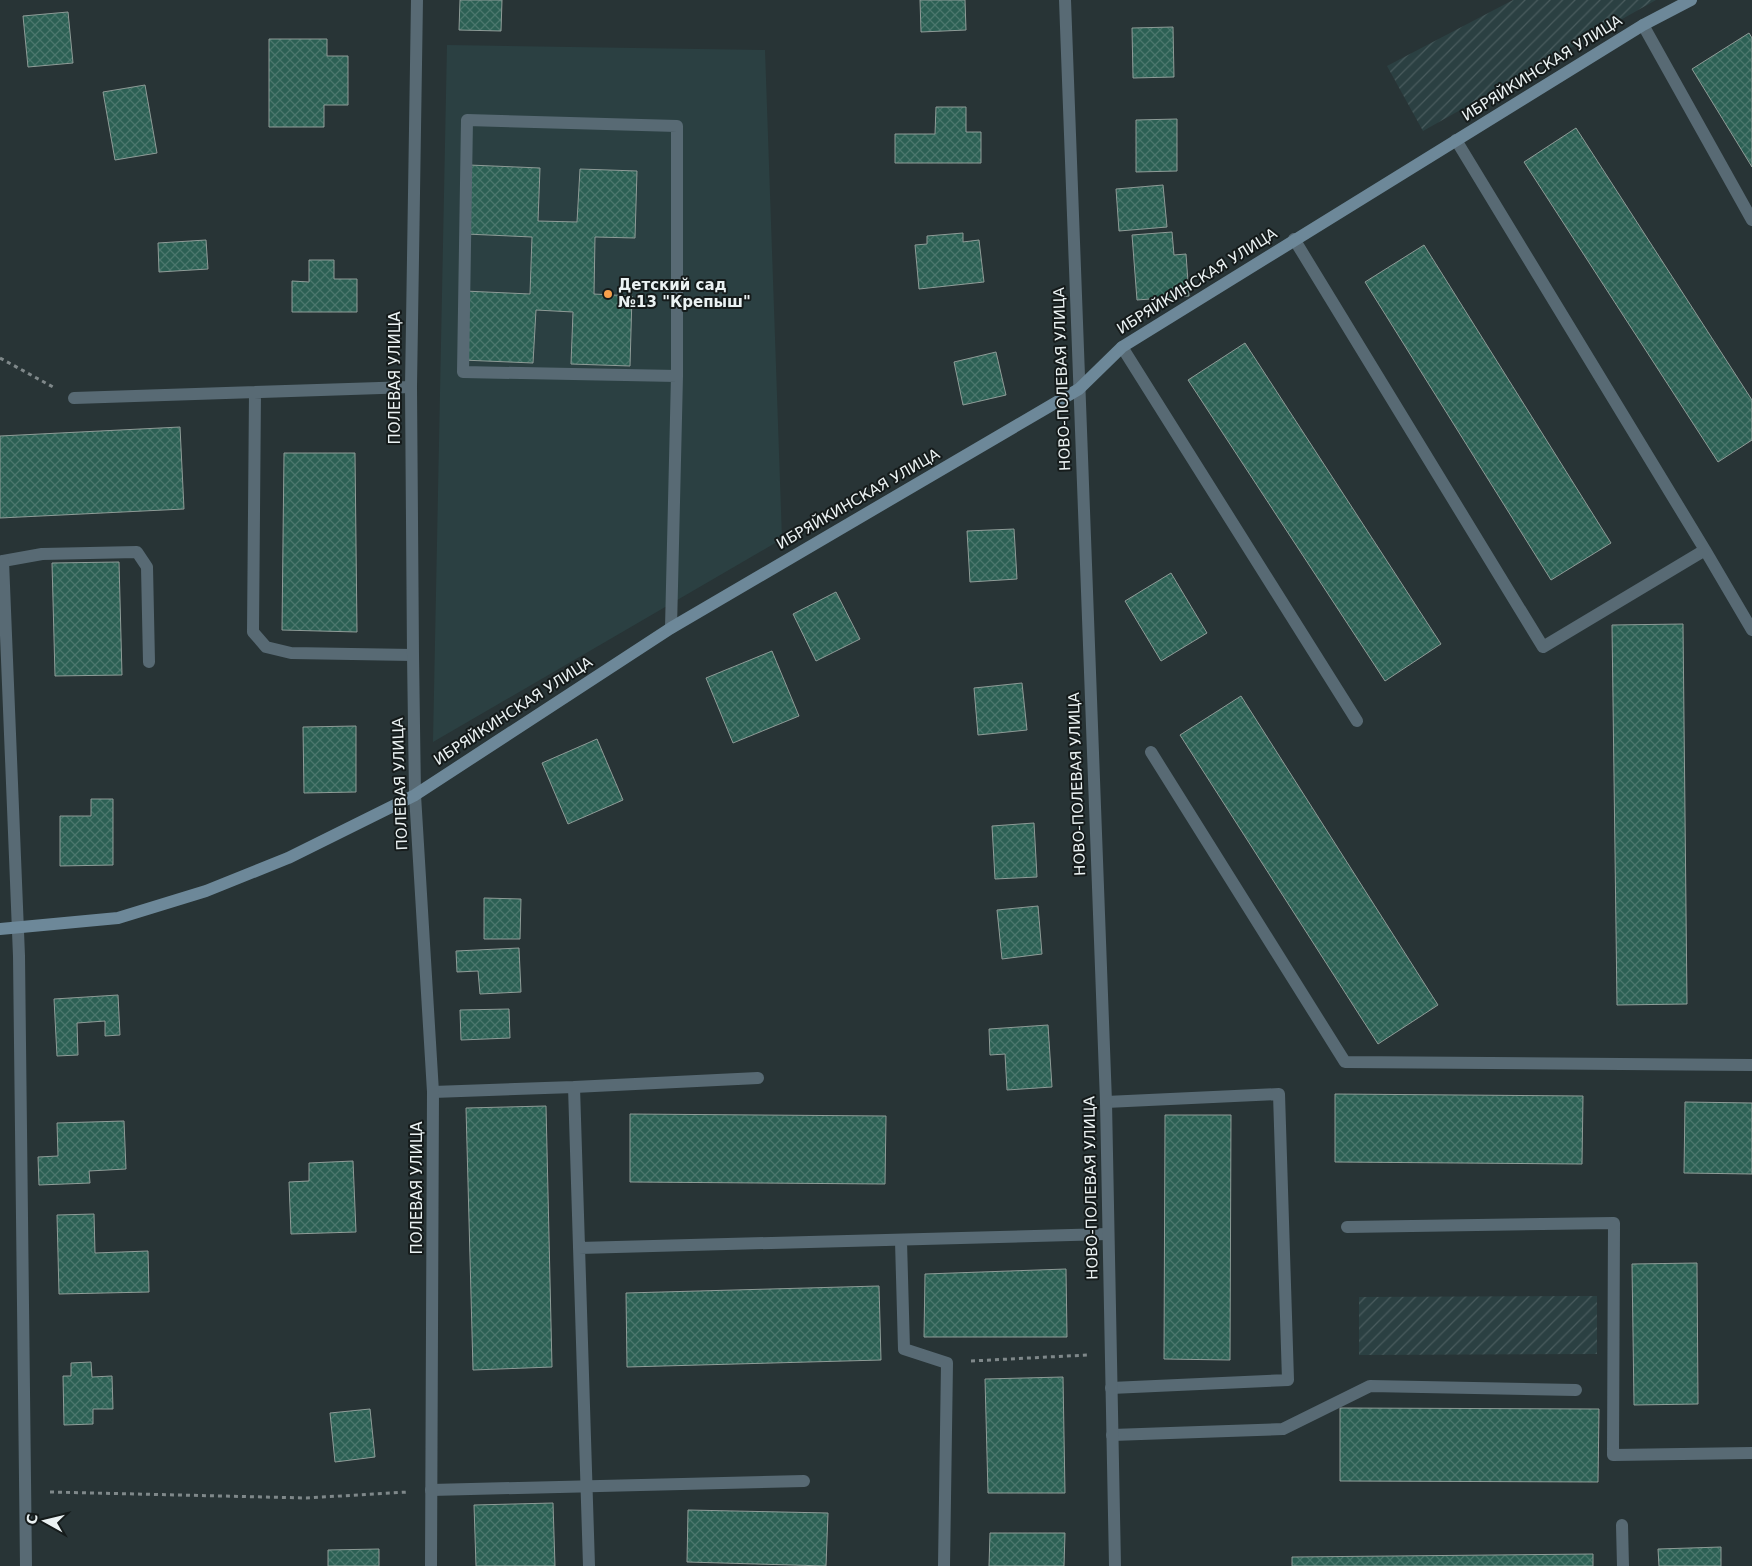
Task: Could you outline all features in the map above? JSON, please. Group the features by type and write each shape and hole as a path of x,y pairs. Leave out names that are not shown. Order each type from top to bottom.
{"street":[{"name":"ПОЛЕВАЯ УЛИЦА","path":"416,0 411,387 412,655 415,795 433,1092 431,1566"},
{"name":"НОВО-ПОЛЕВАЯ УЛИЦА","path":"1065,0 1106,1102 1115,1566"},
{"name":"ИБРЯЙКИНСКАЯ УЛИЦА","path":"0,929 118,918 206,891 288,858 415,795 671,628 1079,389 1122,346 1643,25 1691,0"},
{"path":"1643,25 1752,220"},
{"path":"671,628 677,376 678,126 467,120 463,372 677,376"},
{"path":"1456,140 1752,630"},
{"path":"1294,239 1543,647 1705,550"},
{"path":"1122,346 1357,720"},
{"path":"74,398 411,387"},
{"path":"255,392 253,632 266,647 291,653 412,655"},
{"path":"26,1566 18,928 3,561 42,554 138,552 147,567 149,662"},
{"path":"1151,752 1344,1062 1752,1065"},
{"path":"433,1092 758,1078"},
{"path":"574,1087 589,1566"},
{"path":"1106,1102 1279,1094 1288,1380 1112,1388"},
{"path":"1347,1228 1614,1223 1613,1455 1752,1453"},
{"path":"579,1248 901,1241 1108,1234"},
{"path":"901,1241 904,1349 947,1362 944,1566"},
{"path":"1112,1435 1282,1429 1370,1386 1576,1390"},
{"path":"432,1490 804,1481"},
{"path":"1622,1525 1623,1566"}],"path":[{"path":"0,358 74,398"},
{"path":"947,1362 1110,1355"},
{"path":"25,1491 306,1498 432,1490"}],"shaded area":[{"path":"1513,0 1656,0 1423,131 1387,66"},
{"name":"Детский сад №13 \"Крепыш\"","path":"447,45 765,50 782,539 433,742"},
{"path":"1597,1296 1597,1354 1359,1355 1359,1297"}],"building":[{"path":"460,0 502,0 501,31 459,30"},
{"path":"920,0 965,0 966,30 921,32"},
{"path":"68,12 73,63 28,67 23,16"},
{"path":"1173,27 1174,77 1133,78 1132,28"},
{"path":"1749,33 1752,38 1752,167 1692,69"},
{"path":"269,39 327,39 327,56 348,56 348,105 324,105 324,127 269,127"},
{"path":"145,85 157,153 115,160 103,92"},
{"path":"936,107 966,107 966,132 981,132 981,163 895,163 895,134 935,134"},
{"path":"1177,119 1177,171 1136,172 1136,120"},
{"path":"1576,128 1752,400 1752,440 1718,462 1524,162"},
{"path":"469,165 540,168 538,221 577,222 580,169 637,171 635,238 595,237 594,294 632,296 630,366 571,364 573,312 536,310 533,363 462,360 464,291 530,294 532,237 466,234"},
{"path":"1163,185 1167,227 1119,231 1116,189"},
{"path":"1172,232 1174,255 1186,254 1189,296 1137,300 1132,235"},
{"path":"963,233 963,242 979,240 984,282 919,289 915,245 927,244 927,236"},
{"path":"206,240 208,269 159,272 158,243"},
{"path":"1424,245 1611,543 1551,580 1365,282"},
{"path":"309,260 334,260 334,279 357,279 357,312 292,312 292,281 309,282"},
{"path":"1245,343 1441,644 1385,681 1188,380"},
{"path":"996,352 1006,395 963,405 954,362"},
{"path":"180,427 184,509 0,518 0,436"},
{"path":"284,453 355,453 357,632 282,630"},
{"path":"1014,529 1017,579 970,582 967,531"},
{"path":"119,562 122,675 55,676 52,563"},
{"path":"1171,573 1207,633 1161,661 1125,601"},
{"path":"836,592 860,639 816,661 793,614"},
{"path":"1683,624 1687,1004 1617,1005 1612,625"},
{"path":"772,651 799,716 733,743 706,678"},
{"path":"1022,683 1027,730 978,735 974,688"},
{"path":"1241,696 1438,1005 1378,1044 1180,735"},
{"path":"356,726 356,792 304,793 303,727"},
{"path":"597,739 623,800 568,824 542,763"},
{"path":"91,799 113,799 113,865 60,866 60,816 91,816"},
{"path":"1034,823 1037,877 995,879 992,826"},
{"path":"484,898 521,899 520,939 484,939"},
{"path":"1038,906 1042,954 1002,959 997,910"},
{"path":"519,948 521,992 480,994 478,971 457,972 456,951"},
{"path":"118,995 120,1035 105,1036 105,1021 77,1023 78,1055 57,1056 54,999"},
{"path":"509,1009 510,1038 461,1040 460,1010"},
{"path":"1048,1025 1052,1087 1007,1090 1005,1054 990,1055 989,1029"},
{"path":"1335,1094 1583,1096 1582,1164 1335,1162"},
{"path":"1685,1102 1752,1103 1752,1174 1684,1173"},
{"path":"546,1106 552,1367 473,1370 466,1108"},
{"path":"630,1114 886,1116 885,1184 630,1182"},
{"path":"1165,1115 1231,1115 1230,1360 1164,1359"},
{"path":"124,1121 126,1169 89,1171 90,1183 39,1185 38,1157 58,1156 57,1123"},
{"path":"353,1161 356,1232 291,1234 289,1182 309,1181 309,1163"},
{"path":"94,1214 95,1253 148,1251 149,1292 59,1294 57,1215"},
{"path":"1697,1263 1698,1404 1634,1405 1632,1264"},
{"path":"1066,1269 1067,1337 924,1337 925,1274"},
{"path":"879,1286 881,1360 627,1367 626,1293"},
{"path":"91,1362 92,1377 112,1376 113,1409 93,1409 93,1424 64,1425 63,1376 71,1376 71,1363"},
{"path":"1063,1377 1065,1493 988,1493 985,1379"},
{"path":"1340,1408 1599,1409 1598,1482 1340,1481"},
{"path":"370,1409 375,1457 335,1462 330,1413"},
{"path":"553,1503 555,1566 476,1566 474,1505"},
{"path":"688,1510 828,1513 826,1566 687,1562"},
{"path":"990,1533 1065,1533 1064,1566 989,1566"},
{"path":"1721,1547 1721,1566 1659,1566 1658,1549"},
{"path":"379,1549 379,1566 328,1566 328,1550"},
{"path":"1593,1554 1593,1566 1292,1566 1292,1557"}],"place":[{"name":"Детский сад №13 \"Крепыш\"","path":"608,294"}]}
